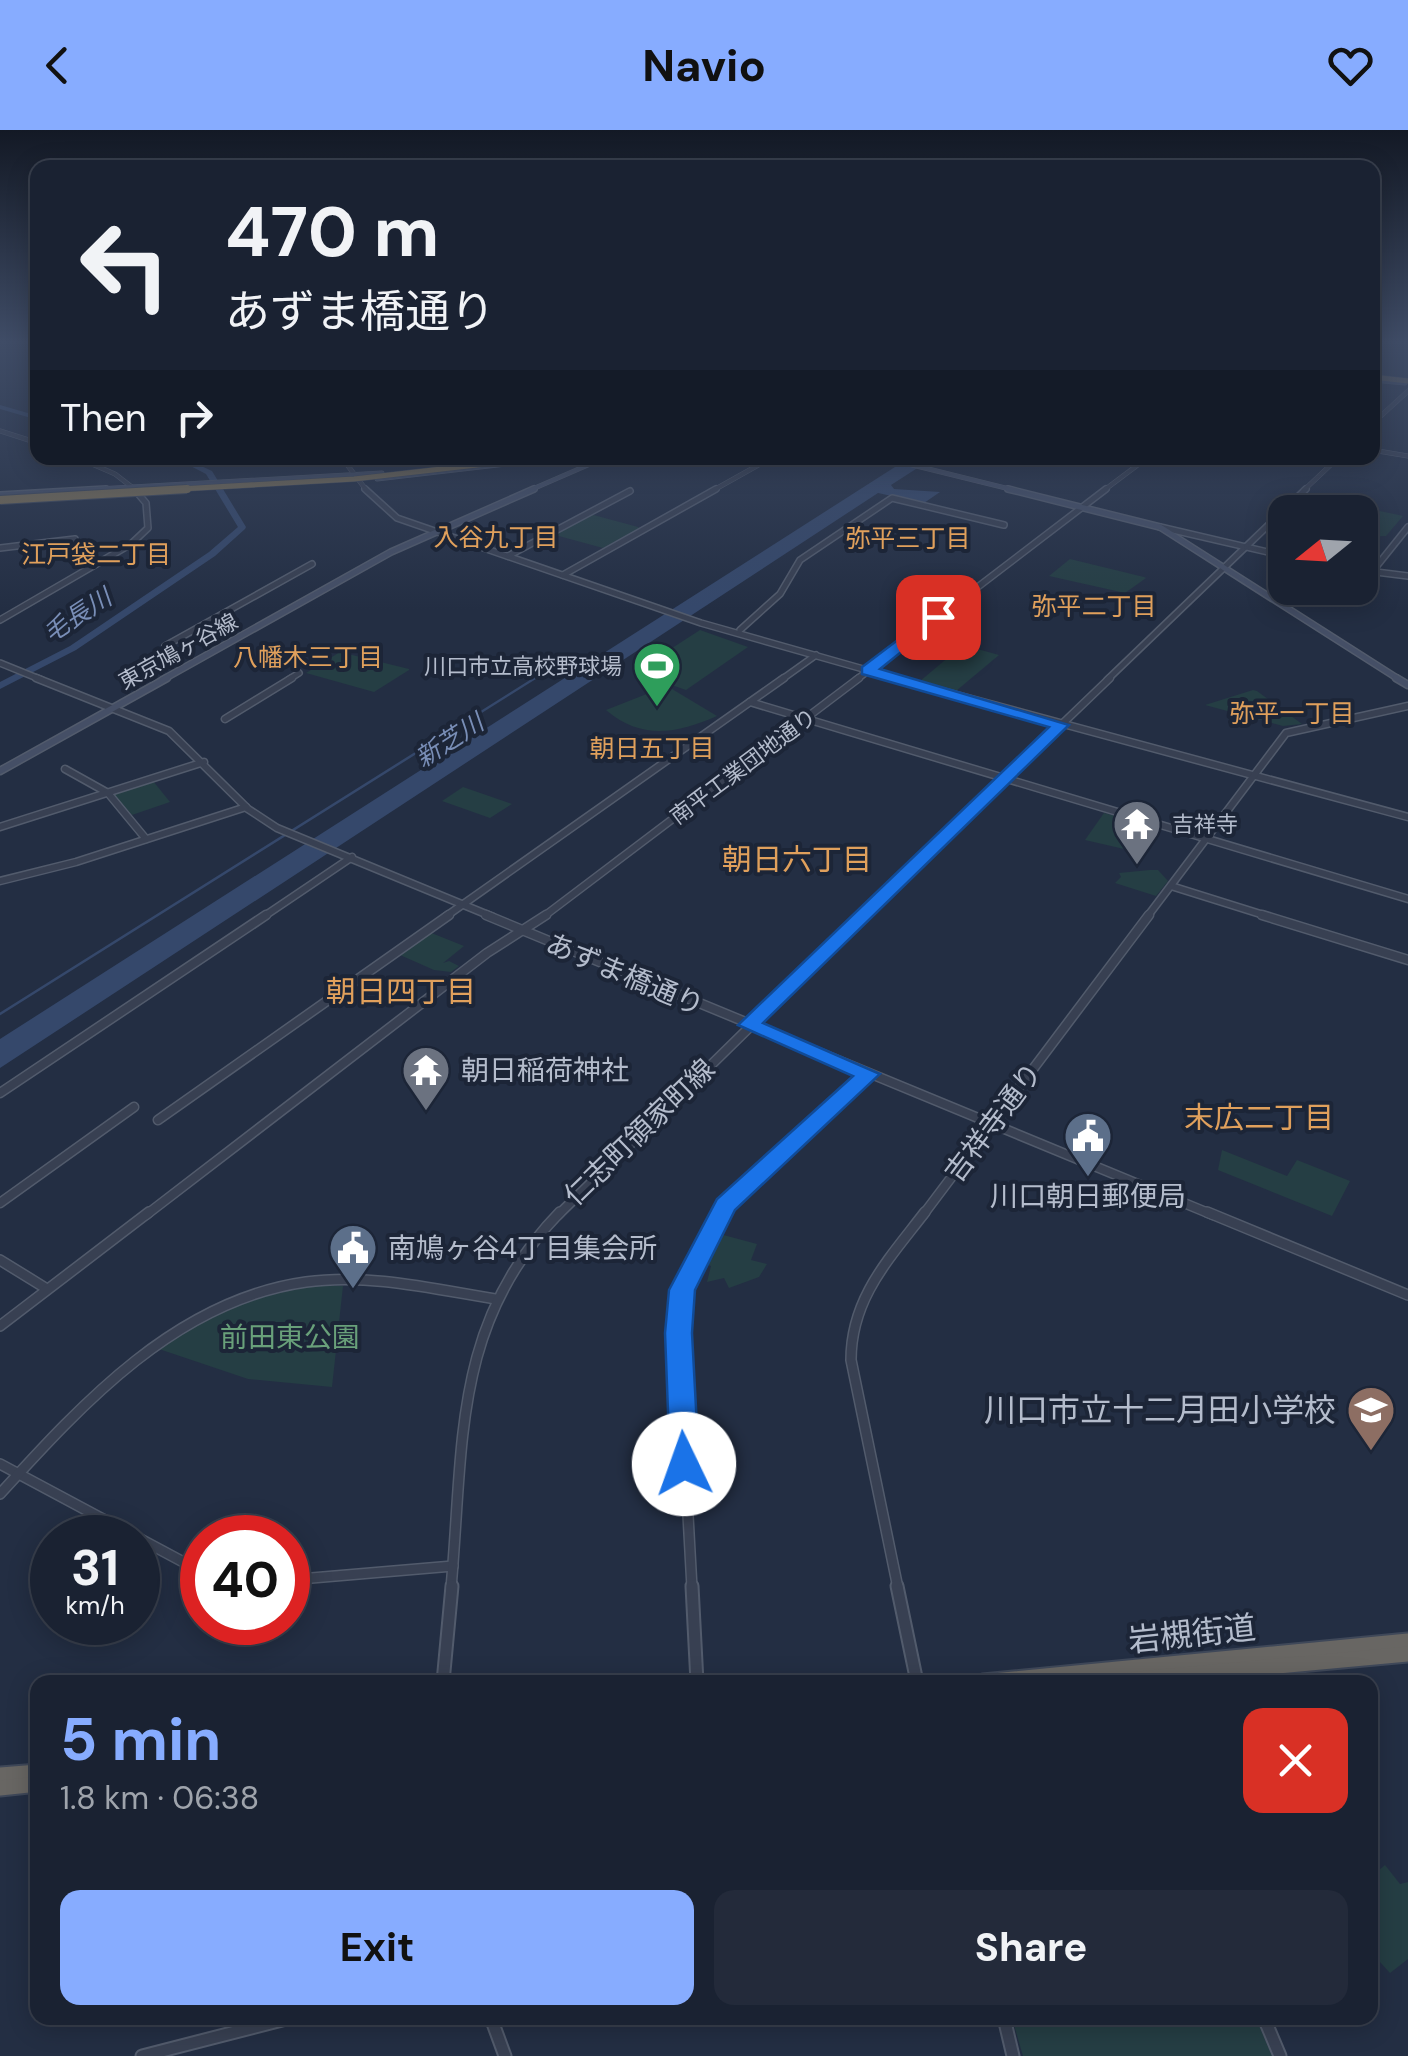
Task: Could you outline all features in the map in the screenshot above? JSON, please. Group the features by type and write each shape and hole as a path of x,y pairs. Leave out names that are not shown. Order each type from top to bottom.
{"highway":[{"path":"0,498 455,465"},
{"path":"0,498 270,485 484,465"},
{"name":"岩槻街道","path":"1140,1675 1408,1641"},
{"name":"岩槻街道","path":"1149,1675 1408,1654"},
{"path":"0,1775 30,1773"},
{"path":"0,1788 30,1785"}],"main road":[{"path":"357,478 461,465"},
{"path":"0,498 357,478 475,465"},
{"name":"東京鳩ヶ谷線","path":"0,772 374,562 434,531 588,465"},
{"path":"909,465 1160,527 1408,686"}],"street":[{"path":"0,434 30,440"},
{"path":"16,436 30,435"},
{"path":"1380,451 1408,456"},
{"path":"0,620 141,536 150,519 134,491 118,474 96,465"},
{"path":"347,465 383,510 676,614 1060,725 1408,817"},
{"path":"563,575 759,465"},
{"name":"南平工業団地通り","path":"0,1326 1138,465"},
{"name":"仁志町領家町線","path":"444,1675 470,1371 496,1299 524,1249 749,1025 1331,465"},
{"path":"508,556 630,491"},
{"path":"740,630 780,594 800,560 892,498 1004,525"},
{"path":"1160,527 1268,552"},
{"path":"1378,564 1408,527"},
{"path":"1170,534 1178,531"},
{"path":"0,548 76,539"},
{"path":"165,646 312,564"},
{"path":"1378,573 1408,576"},
{"path":"158,1120 426,926 816,655"},
{"path":"0,663 170,731 246,807 0,881"},
{"path":"225,718 299,673"},
{"path":"750,702 1408,899"},
{"name":"吉祥寺通り","path":"916,1675 850,1360 851,1333 865,1290 1290,730 1408,706"},
{"path":"0,827 204,762"},
{"path":"65,768 108,793 146,839"},
{"name":"あずま橋通り","path":"246,807 299,836 458,905 1408,1295"},
{"path":"0,1093 348,856"},
{"path":"1171,886 1408,960"},
{"path":"697,1675 678,1333 682,1290 726,1205 869,1074"},
{"path":"0,1203 134,1107"},
{"path":"0,1260 47,1289"},
{"path":"0,1494 145,1352 238,1300 288,1284 334,1280 496,1299"},
{"path":"0,1464 180,1560"},
{"path":"310,1578 453,1566"},
{"path":"142,2056 263,2025"},
{"path":"494,2025 506,2056"},
{"path":"1006,2025 1013,2056"},
{"path":"1267,2025 1280,2056"}],"green space":[{"path":"1378,511 1403,516 1386,536 1378,536"},
{"path":"590,514 640,529 603,548 555,535"},
{"path":"1070,559 1146,578 1125,593 1049,576"},
{"path":"700,630 748,647 686,690 663,682 678,672 649,663"},
{"path":"963,645 999,655 956,691 919,682"},
{"path":"340,652 409,670 374,692 306,673"},
{"name":"川口市立高校野球場","path":"667,686 717,716 688,727 660,731 633,726 606,710"},
{"path":"1253,690 1302,724 1283,726 1205,705"},
{"path":"153,781 170,802 132,815 113,794"},
{"path":"463,787 512,804 490,818 442,801"},
{"path":"1104,813 1147,826 1124,849 1085,840"},
{"path":"1158,870 1168,881 1156,896 1115,883 1121,877 1119,873"},
{"path":"429,932 464,946 443,963 449,961 459,966 451,972 434,970 400,955"},
{"path":"1222,1150 1287,1176 1297,1160 1350,1181 1332,1216 1218,1170"},
{"path":"716,1233 757,1244 751,1260 767,1264 759,1277 729,1288 724,1278 707,1282 711,1266 701,1263"},
{"name":"前田東公園","path":"343,1286 332,1387 248,1379 159,1349 192,1323 213,1313 281,1292"},
{"path":"1385,1865 1400,1884 1408,1882 1408,1959 1390,1973 1378,1960 1378,1871"},
{"path":"1014,2025 1259,2025 1272,2056 1023,2056"}],"water":[{"path":"898,465 922,465 891,485 894,489 940,492 924,503 878,493 0,1068 0,1039"}],"waterway":[{"name":"毛長川","path":"0,686 73,648 212,554 242,527 209,473 193,465"},
{"name":"新芝川","path":"0,1014 548,670"}],"place":[{"name":"川口市立高校野球場","path":"657,708"},
{"name":"吉祥寺","path":"1137,866"},
{"name":"朝日稲荷神社","path":"426,1112"},
{"name":"川口朝日郵便局","path":"1088,1178"},
{"name":"南鳩ヶ谷4丁目集会所","path":"353,1290"},
{"name":"川口市立十二月田小学校","path":"1371,1452"}],"district":[{"name":"入谷九丁目","path":"496,537"},
{"name":"弥平三丁目","path":"908,538"},
{"name":"江戸袋二丁目","path":"96,554"},
{"name":"弥平二丁目","path":"1094,606"},
{"name":"八幡木三丁目","path":"308,657"},
{"name":"弥平一丁目","path":"1292,713"},
{"name":"朝日五丁目","path":"652,748"},
{"name":"朝日六丁目","path":"797,860"},
{"name":"朝日四丁目","path":"401,992"},
{"name":"末広二丁目","path":"1259,1118"}],"route":[{"path":"684,1464 678,1333 682,1290 726,1205 869,1074 749,1025 1060,725 868,670 938,617"}]}
